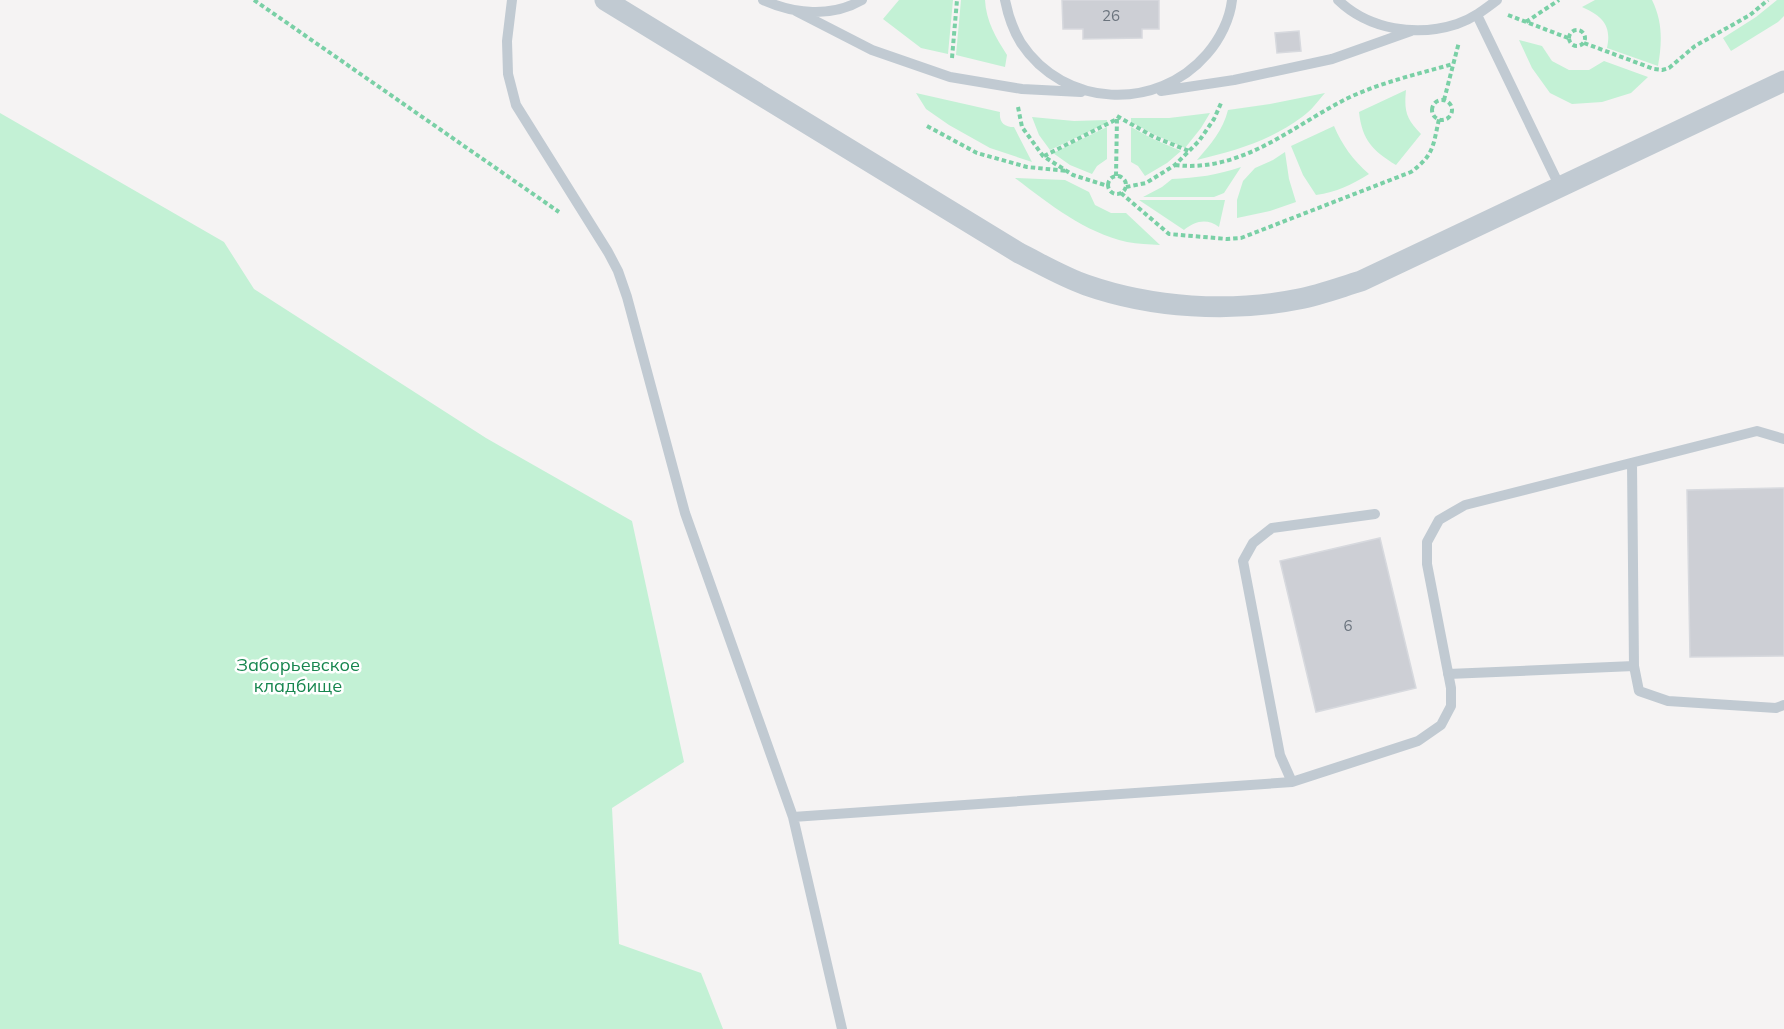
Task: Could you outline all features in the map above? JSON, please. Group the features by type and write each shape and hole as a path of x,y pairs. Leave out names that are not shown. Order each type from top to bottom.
{"street":[{"path":"611,1 1019,253 1085,285 1142,300 1215,306 1254,306 1301,299 1361,281 1784,81"}],"lane":[{"path":"512,0 507,41 508,74 516,105 618,271 685,513 793,817 842,1029"},
{"path":"763,0 796,11 817,12 838,10 862,0"},
{"path":"1005,0 1011,23 1021,43 1035,61 1053,75 1073,86 1094,93"},
{"path":"1140,94 1161,88 1181,77 1199,63 1214,46 1225,26 1232,0"},
{"path":"1338,0 1365,18 1387,27 1411,31 1435,30 1458,24 1477,15 1497,0"},
{"path":"796,11 872,50 950,77 1022,89 1117,96 1234,80 1332,59 1411,31"},
{"path":"1477,15 1560,187"},
{"path":"793,817 1292,782 1418,741 1441,725 1451,706 1451,688 1427,564 1428,542 1439,520 1465,505 1757,431 1784,439"},
{"path":"1632,463 1634,666 1639,691 1668,701 1776,708 1784,705"},
{"path":"1292,782 1280,755 1243,561 1253,543 1272,528 1375,514"},
{"path":"1448,674 1634,666"}],"path":[{"path":"254,0 563,214"},
{"path":"950,77 957,0"},
{"path":"1526,22 1559,0"},
{"path":"1584,43 1662,70 1668,68 1695,46 1750,15 1768,0"},
{"path":"1504,14 1568,38"},
{"path":"1580,30 1584,33 1586,39 1584,43 1574,46 1570,43 1568,38 1570,32 1580,30"},
{"path":"1444,100 1460,38"},
{"path":"1175,165 1191,167 1224,162 1264,147 1348,98 1388,82 1453,64"},
{"path":"1116,176 1117,96"},
{"path":"1441,99 1448,101 1452,106 1452,112 1449,118 1439,120 1432,114 1432,107 1441,99"},
{"path":"1126,187 1146,183 1175,165 1199,141 1214,120 1222,101"},
{"path":"1018,104 1022,128 1043,156 1073,175 1108,186"},
{"path":"1117,117 1155,137 1189,151"},
{"path":"1043,156 1117,117"},
{"path":"1121,193 1169,234 1241,238 1412,172 1424,163 1432,150 1439,120"},
{"path":"927,126 977,153 1027,167 1067,171"},
{"path":"1116,176 1125,179 1126,187 1125,191 1114,194 1109,191 1108,186 1109,179 1116,176"}],"green space":[{"path":"899,0 953,0 948,54 921,48 883,19"},
{"path":"961,0 985,0 995,36 1007,55 1005,67 956,55"},
{"path":"1595,0 1652,0 1661,33 1658,66 1607,48 1608,33 1604,22 1582,7"},
{"path":"1777,0 1784,0 1784,16 1731,51 1723,38 1756,17"},
{"path":"1519,40 1542,46 1552,61 1569,70 1589,70 1604,61 1648,77 1631,93 1602,102 1572,104 1550,93 1532,68"},
{"path":"1406,90 1407,114 1421,134 1396,165 1370,144 1363,130 1359,112"},
{"path":"916,93 1000,112 1001,121 1007,126 1014,127 1032,162 990,148 949,125 926,109"},
{"path":"1325,93 1305,115 1277,133 1238,149 1197,160 1220,130 1228,110"},
{"name":"Заборьевское кладбище","path":"0,113 224,242 254,289 486,438 632,521 684,762 612,808 619,944 701,973 723,1029 0,1029"},
{"path":"1210,113 1185,148 1131,122 1131,118 1169,118"},
{"path":"1032,117 1074,121 1107,120 1107,123 1050,150 1039,135"},
{"path":"1334,126 1349,152 1369,174 1344,188 1316,195 1303,175 1291,146"},
{"path":"1107,127 1107,159 1097,166 1092,174 1070,165 1053,153"},
{"path":"1131,127 1181,151 1167,163 1145,176 1138,166 1131,162"},
{"path":"1285,152 1289,179 1296,202 1270,211 1237,218 1237,200 1243,181 1255,168"},
{"path":"1241,167 1224,193 1214,197 1143,197 1172,179 1207,176"},
{"path":"1015,178 1065,180 1089,192 1095,205 1111,213 1126,213 1160,245 1127,242 1096,231 1068,216"},
{"path":"1139,200 1225,200 1219,227 1210,222 1201,222 1192,224 1184,230"}],"building":[{"path":"1062,0 1159,0 1159,29 1142,29 1142,38 1083,39 1083,29 1063,29"},
{"path":"1299,31 1301,51 1277,53 1275,33"},
{"path":"1784,488 1784,656 1690,657 1687,490"},
{"path":"1380,538 1416,688 1316,712 1280,561"}]}
